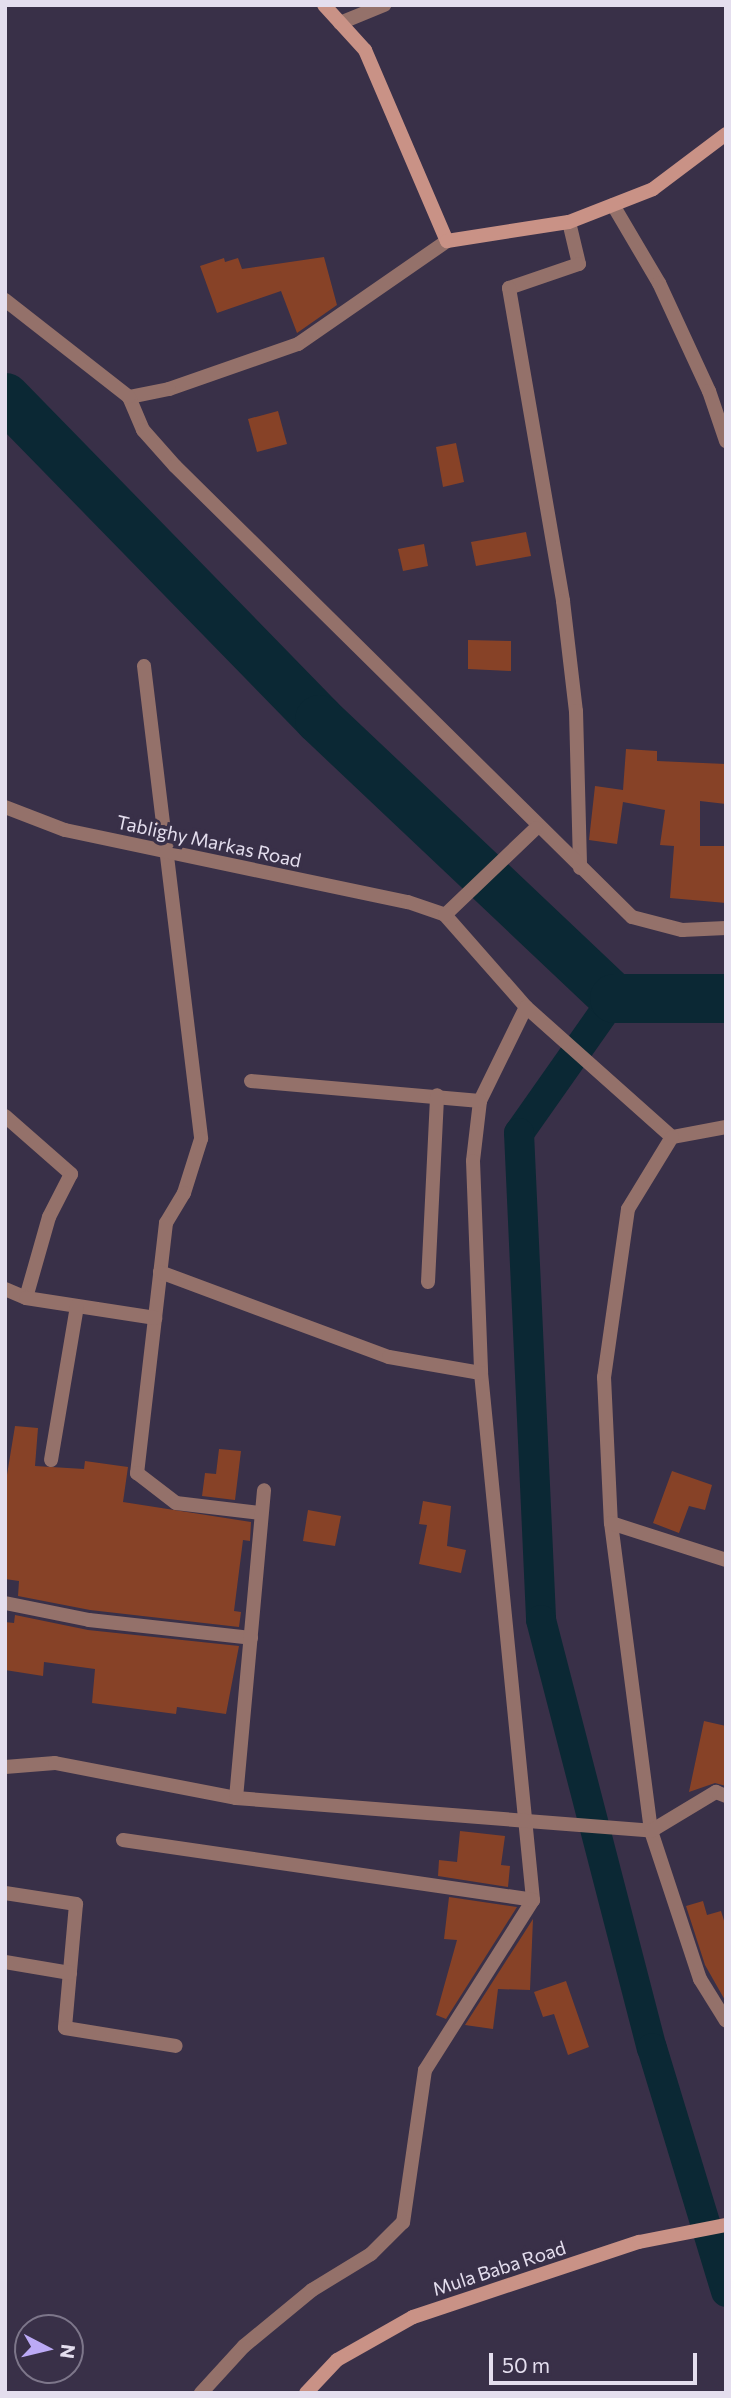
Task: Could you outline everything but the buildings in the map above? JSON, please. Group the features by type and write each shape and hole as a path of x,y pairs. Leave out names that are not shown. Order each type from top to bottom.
{"street":[{"path":"324,5 365,50 447,241"},
{"path":"340,23 384,5"},
{"path":"129,397 169,389 298,344 447,241 569,222 678,175 726,134"},
{"path":"613,205 659,283 709,391 726,441"},
{"path":"569,222 579,264 509,288 563,601 576,712 580,868"},
{"path":"5,300 129,397 143,430 175,466 536,828 632,916 681,930 726,928"},
{"path":"144,666 164,851 201,1139 184,1193 166,1223 137,1473 176,1503 260,1513"},
{"name":"Tablighy Markas Road","path":"5,807 65,830 408,902 445,915"},
{"path":"536,828 445,915 526,1007 672,1137"},
{"path":"201,2393 244,2346 312,2290 371,2254 403,2222 425,2070 533,1900 481,1373 473,1161 480,1101 526,1007"},
{"path":"251,1082 437,1095 480,1101"},
{"path":"428,1282 437,1095"},
{"path":"5,1116 71,1174 49,1217 26,1298"},
{"path":"726,1127 672,1137 628,1209 604,1377 611,1523 651,1831 700,1979 726,2021"},
{"path":"160,1272 389,1357 481,1373"},
{"path":"5,1289 26,1298 155,1318"},
{"path":"51,1460 77,1306"},
{"path":"236,1798 264,1489"},
{"path":"611,1523 726,1560"},
{"path":"5,1603 89,1620 251,1638"},
{"path":"5,1767 55,1763 236,1798 651,1831 716,1792 726,1796"},
{"path":"123,1840 533,1900"},
{"path":"5,1893 76,1904 65,2028 176,2046"},
{"path":"5,1962 70,1973"},
{"name":"Mula Baba Road","path":"306,2393 337,2360 413,2316 639,2242 726,2225"}],"waterway":[{"path":"5,397 319,719 614,998 726,998"},
{"path":"614,998 519,1133 541,1620 652,2048 726,2292"}]}
